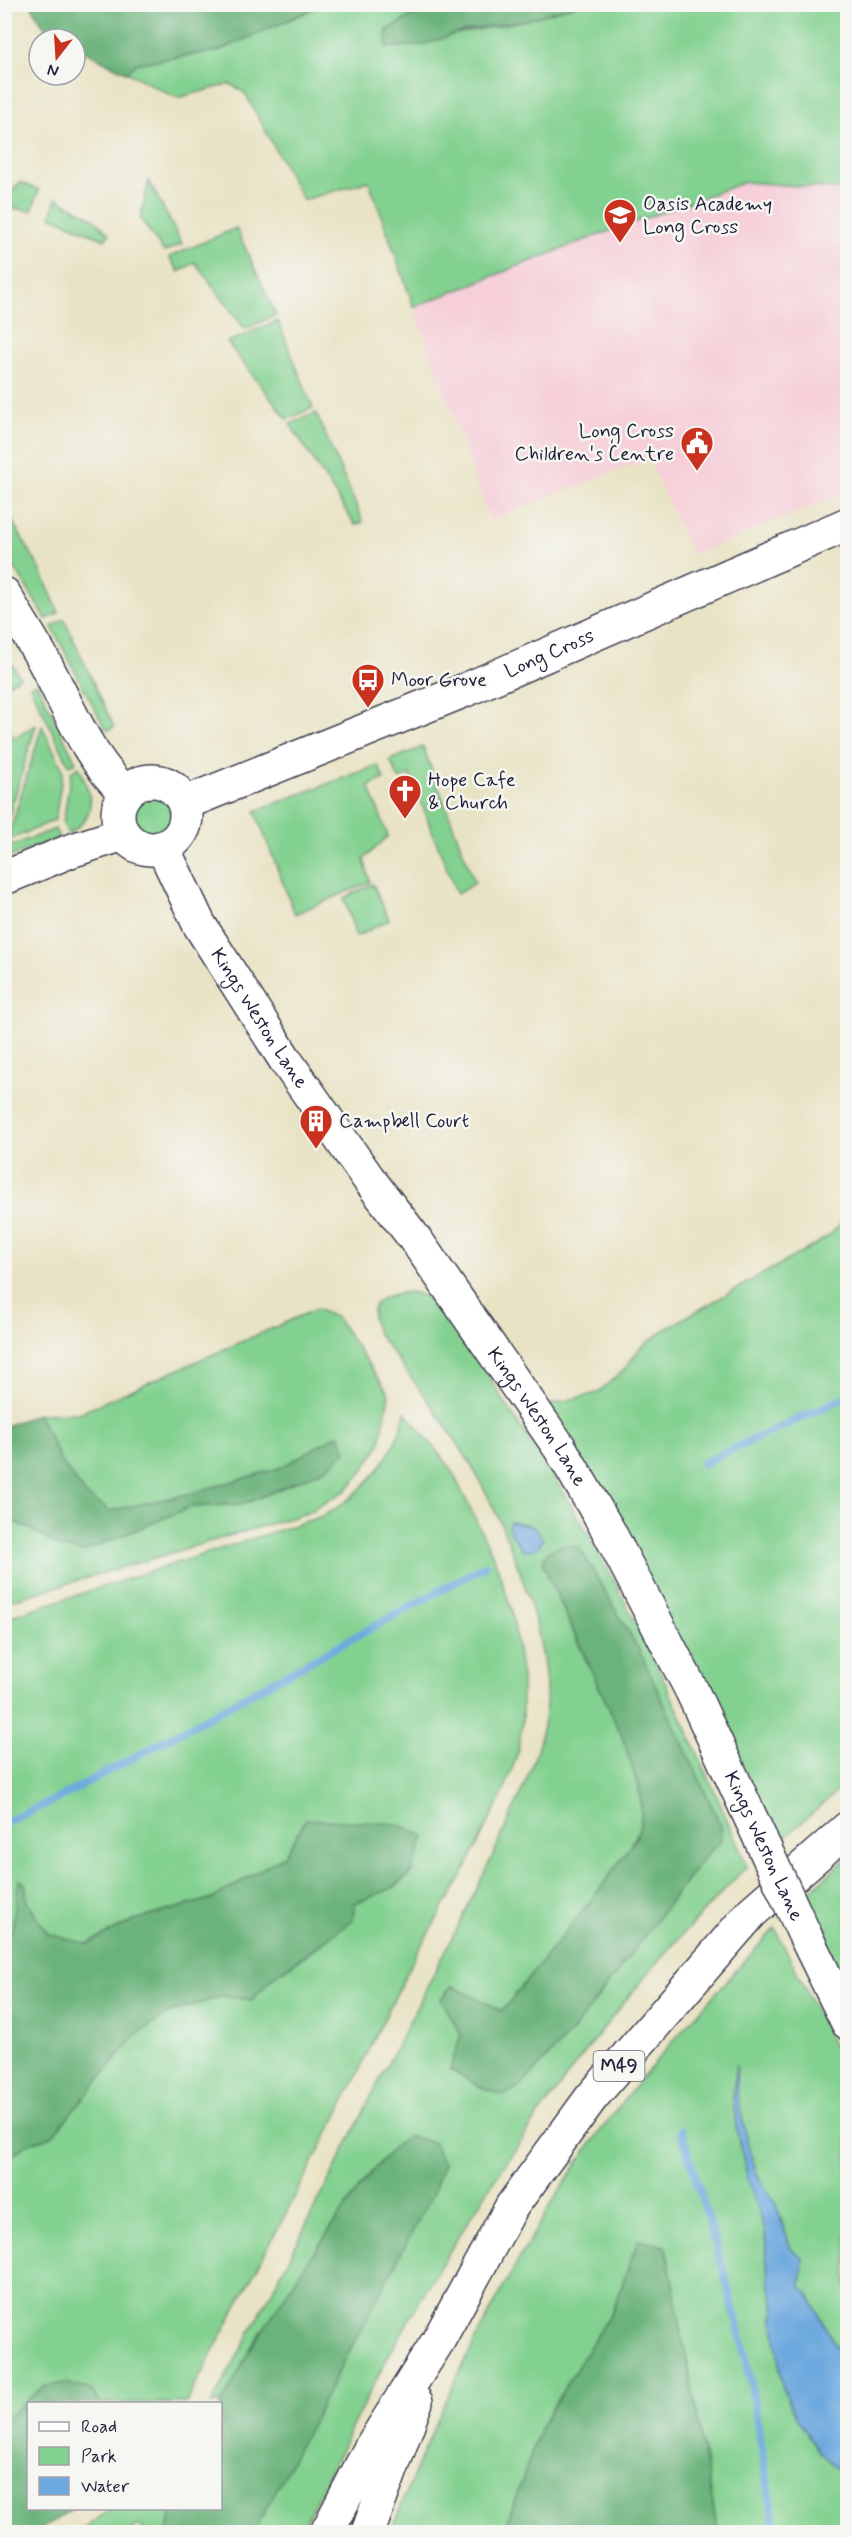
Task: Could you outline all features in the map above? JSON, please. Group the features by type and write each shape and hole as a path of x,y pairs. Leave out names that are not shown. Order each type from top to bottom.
{"main road":[{"name":"Long Cross","path":"184,803 463,691 848,524"},
{"path":"4,594 80,731 110,778 126,793"},
{"path":"153,780 172,787 184,803 186,825 181,835 163,848 141,848 123,834 117,813 126,793 134,786 153,780"},
{"path":"4,878 70,851 123,834"},
{"name":"Kings Weston Lane","path":"163,848 199,924 285,1061 368,1178 418,1243 560,1448 624,1560 692,1691 848,2023"},
{"name":"M49","path":"368,2532 438,2341 512,2206 591,2098 752,1912 848,1828"},
{"path":"327,2532 371,2447 438,2341"}],"shaded area":[{"name":"Oasis Academy Long Cross","path":"847,5 847,492 693,555 648,459 490,520 369,181"}],"green space":[{"path":"431,4 577,5 526,20 464,31 423,45 386,48 387,31"},
{"path":"31,5 322,5 218,51 138,63 126,72 87,53 87,27 45,27"},
{"path":"322,5 431,5 387,30 386,48 526,20 577,5 847,5 847,187 837,189 745,182 577,243 414,307 369,181 303,200 245,93 230,84 177,98 126,72 138,63 218,51"},
{"path":"149,181 182,244 164,252 140,218"},
{"path":"20,182 39,190 32,211 5,207 5,201"},
{"path":"56,198 93,218 109,234 105,240 51,216"},
{"path":"236,228 276,315 245,329 195,262 179,272 169,257"},
{"path":"278,321 313,408 287,419 227,342"},
{"path":"316,413 363,522 355,525 290,424"},
{"path":"5,509 40,569 59,613 46,619 5,552"},
{"path":"64,619 114,727 109,730 105,728 52,627"},
{"path":"5,653 20,677 7,685 5,684"},
{"path":"37,683 76,762 69,765 30,686"},
{"path":"5,725 14,738 36,725 5,829"},
{"path":"42,726 63,770 55,820 7,841"},
{"path":"423,747 475,883 457,894 410,775 399,779 390,760"},
{"path":"378,765 384,779 369,786 388,836 364,859 370,882 295,914 255,811"},
{"path":"79,767 89,796 89,812 85,820 68,834 63,823 71,772"},
{"path":"152,795 160,796 167,801 172,808 172,824 167,831 160,836 152,837 144,836 137,831 132,824 131,816 132,808 137,801 144,796"},
{"path":"55,829 59,838 5,859 5,848"},
{"path":"373,884 389,920 356,937 344,898"},
{"path":"847,1216 847,1783 777,1844 548,1405 597,1393 624,1370 640,1348 667,1328 816,1244 830,1235"},
{"path":"411,1292 425,1297 452,1322 576,1512 618,1588 657,1667 747,1866 675,1942 616,2012 546,2105 480,2202 392,2350 300,2532 254,2532 303,2437 409,2137 387,2155 359,2188 304,2267 222,2404 222,2402 212,2402 474,1896 527,1779 541,1734 546,1703 545,1675 532,1611 510,1545 496,1514 468,1460 436,1412 378,1334 374,1323 374,1307 383,1298","holes":["510,1522 528,1524 518,1538 511,1532","579,1547 639,1650 721,1826 720,1842 703,1858 574,2029 521,2086 451,2069 461,2034 441,1998 452,1986 502,2011 602,1888 635,1838 641,1821 641,1802 631,1759 543,1564"]},
{"path":"316,1309 337,1318 389,1394 380,1444 363,1471 345,1491 307,1513 5,1602 5,1521 26,1526 59,1547 111,1540 191,1507 244,1504 326,1469 339,1435 280,1468 189,1494 110,1511 86,1495 61,1461 38,1414 79,1413"},
{"path":"405,1412 450,1467 495,1560 512,1611 522,1677 522,1725 517,1755 504,1791 460,1880 416,1954 335,2120 187,2402 100,2402 91,2390 43,2387 5,2420 5,2160 28,2144 52,2136 135,2036 169,2013 222,1996 252,2000 272,1978 318,1947 355,1903 397,1886 414,1870 306,1819 285,1855 214,1898 134,1920 88,1944 48,1934 27,1902 25,1883 12,1931 5,1934 5,1618 323,1516 351,1498 364,1486 386,1459 401,1428"},
{"path":"38,1414 61,1461 86,1495 110,1511 189,1494 280,1468 339,1434 346,1451 326,1469 244,1504 191,1507 82,1552 59,1547 32,1530 10,1520 5,1521 5,1426"},
{"path":"562,1545 579,1547 639,1650 721,1826 720,1842 703,1858 574,2029 521,2086 504,2095 483,2089 450,2069 461,2034 441,1999 452,1986 502,2011 600,1889 636,1838 641,1822 641,1796 623,1739 543,1564 545,1554"},
{"path":"306,1819 398,1824 424,1836 414,1865 402,1882 355,1903 353,1920 272,1978 252,2000 222,1996 169,2013 135,2036 52,2136 28,2144 5,2160 4,1934 12,1931 19,1880 25,1883 27,1902 48,1934 88,1944 134,1920 214,1898 285,1855"},
{"path":"847,1858 847,1985 801,1899"},
{"path":"775,1928 847,2073 847,2368 808,2293 801,2287 803,2259 791,2249 776,2205 757,2175 736,2096 736,2068 733,2096 739,2143 765,2230 768,2277 775,2309 774,2323 782,2385 796,2417 819,2451 847,2479 847,2532 718,2532 687,2359 638,2240 614,2308 541,2426 504,2532 391,2532 460,2371 509,2277 566,2180 587,2149 654,2063"},
{"path":"409,2136 434,2143 443,2164 434,2191 254,2532 168,2532 172,2510 222,2510 222,2404 249,2351 307,2262 363,2183 395,2146"},
{"path":"638,2240 666,2246 718,2532 504,2532 541,2426 614,2308"},
{"path":"66,2383 91,2390 100,2402 27,2402 27,2510 70,2510 37,2532 5,2532 5,2420 43,2387"},
{"path":"110,2510 172,2510 168,2532 145,2532 140,2526 126,2532 79,2532"}],"water":[{"path":"510,1522 535,1527 543,1539 540,1545 532,1550 522,1550 508,1527"},
{"path":"736,2064 737,2096 757,2175 776,2205 791,2249 803,2259 801,2287 808,2293 847,2368 847,2479 819,2451 796,2417 782,2385 774,2323 775,2309 768,2277 765,2230 748,2179 736,2127 733,2096"}],"waterway":[{"path":"703,1463 848,1396"},
{"path":"4,1823 61,1797 485,1566"},
{"path":"681,2130 722,2265 747,2362 776,2532"}],"place":[{"name":"Oasis Academy Long Cross","path":"620,244"},
{"name":"Long Cross Children's Centre","path":"697,472"},
{"name":"Moor Grove","path":"368,709"},
{"name":"Hope Cafe & Church","path":"405,820"},
{"name":"Campbell Court","path":"316,1150"}]}
